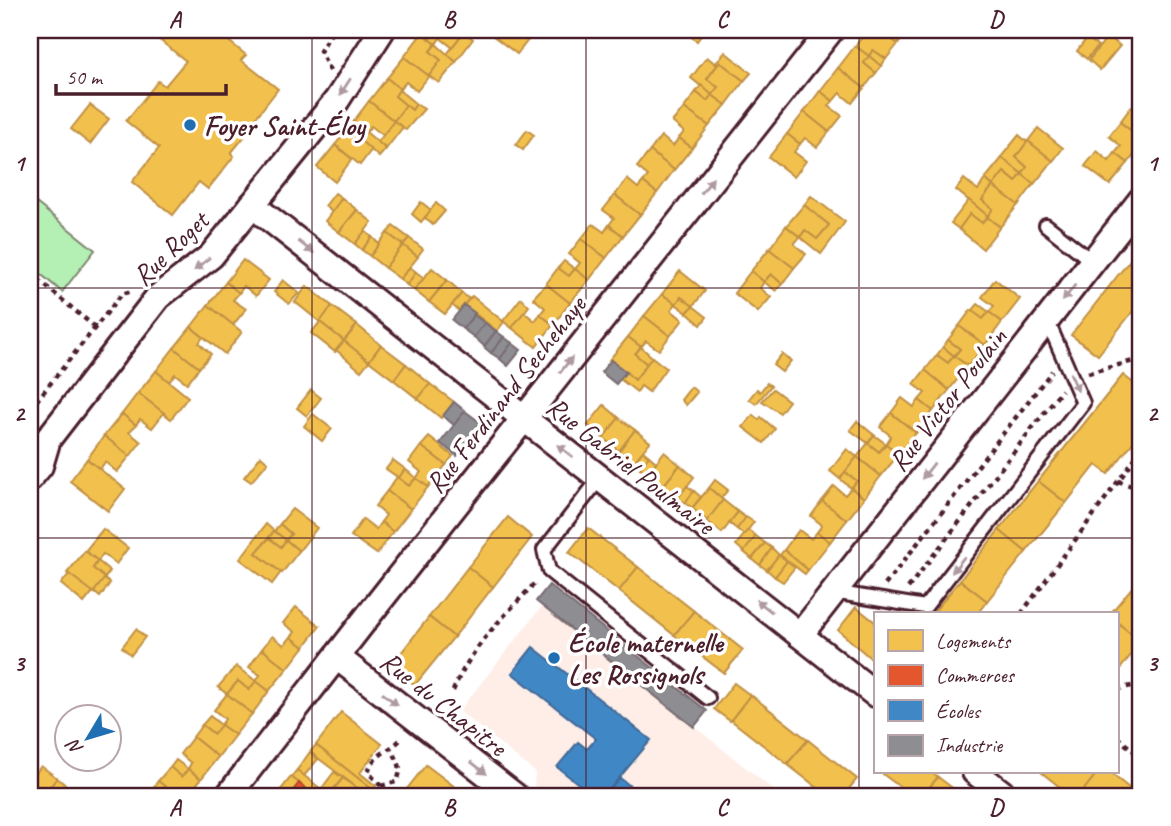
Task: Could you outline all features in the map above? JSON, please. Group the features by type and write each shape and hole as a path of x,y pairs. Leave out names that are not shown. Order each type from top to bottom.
{"street":[{"name":"Rue Roget","path":"30,478 40,466 48,439 158,297 211,256 337,100 382,30"},
{"name":"Rue Ferdinand Sechehaye","path":"228,796 831,30"},
{"name":"Rue Victor Poulain","path":"800,635 1141,201"},
{"name":"Rue Gabriel Poulmaire","path":"252,205 874,693"},
{"name":"Rue du Chapitre","path":"337,657 514,796"},
{"path":"978,774 1006,796"}],"lane":[{"path":"1046,225 1093,262"},
{"path":"833,592 925,607 934,596 1083,403 1048,320"},
{"path":"600,478 544,550 544,575 708,698"}],"path":[{"path":"326,82 331,72 320,51 333,30"},
{"path":"30,273 96,328"},
{"path":"30,409 122,294 135,290"},
{"path":"874,598 1063,356"},
{"path":"897,602 1072,377 1141,359"},
{"path":"1022,612 1141,450"},
{"path":"1118,481 1141,489"},
{"path":"1131,525 1141,523"},
{"path":"453,691 461,670 478,647 544,575"},
{"path":"1118,689 1141,684"},
{"path":"383,796 381,786 368,772 370,765 383,752 392,750 403,737"},
{"path":"1118,738 1141,757"},
{"path":"381,786 396,782 401,774 402,767 392,750"}],"shaded area":[{"name":"École maternelle Les Rossignols","path":"542,606 781,796 541,796 534,791 535,772 459,711"}],"green space":[{"path":"30,198 95,250 62,292 30,265"}],"building: Logements":[{"name":"Foyer Saint-Éloy","path":"204,30 207,33 209,30 215,30 246,55 241,60 278,89 247,129 249,131 231,153 234,156 208,189 199,182 173,215 132,182 159,148 126,121 158,81 165,86 186,61 148,31"},
{"path":"425,30 464,32 452,47 440,38 436,44 422,33"},
{"path":"495,30 536,30 517,54 492,35"},
{"path":"682,30 705,30 697,41"},
{"path":"868,30 881,30 898,44 886,59 873,50 869,56 855,46"},
{"path":"881,30 909,30 898,44"},
{"path":"464,32 473,39 456,62 447,54"},
{"path":"422,33 436,44 430,51 441,60 429,76 404,57"},
{"path":"1108,36 1120,46 1100,70 1089,60"},
{"path":"1087,38 1098,46 1087,59 1077,51"},
{"path":"436,44 456,62 439,83 429,76 441,60 430,51"},
{"path":"855,46 869,56 864,63 876,73 864,88 838,68"},
{"path":"873,50 886,59 881,66 869,56"},
{"path":"725,52 751,73 744,81 720,62 715,64"},
{"path":"869,56 881,66 876,73 864,63"},
{"path":"404,57 429,76 417,91 406,82 400,89 387,78"},
{"path":"707,57 717,65 707,79 718,87 712,95 691,78"},
{"path":"720,62 744,81 726,105 712,95 718,87 707,79"},
{"path":"838,68 864,88 852,103 840,93 833,101 820,91"},
{"path":"387,78 400,89 395,96 406,105 394,121 369,101"},
{"path":"701,85 712,95 707,101 696,92"},
{"path":"399,90 416,104 412,110 395,96"},
{"path":"820,91 833,101 829,106 842,116 829,132 804,112"},
{"path":"696,92 707,101 712,95 726,105 709,126 684,108"},
{"path":"369,101 394,121 383,135 371,126 366,132 353,122"},
{"path":"416,104 424,109 406,130 394,121 406,105 412,110"},
{"path":"90,105 109,119 90,144 71,129"},
{"path":"1131,107 1141,115 1141,139 1120,122"},
{"path":"684,108 709,126 692,148 679,138 684,132 672,122"},
{"path":"804,112 829,132 817,147 805,138 800,144 787,134"},
{"path":"394,121 403,127 386,149 378,142"},
{"path":"353,122 366,132 360,140 372,149 360,165 335,145"},
{"path":"1120,122 1141,139 1141,146 1128,163 1115,153 1121,146 1109,136"},
{"path":"1038,128 1063,148 1053,161 1028,141"},
{"path":"527,130 534,135 523,150 516,145"},
{"path":"366,132 386,149 379,157 360,140"},
{"path":"787,134 800,144 794,152 806,161 794,177 769,157"},
{"path":"1019,135 1027,142 1016,157 1027,167 1022,174 1001,157"},
{"path":"661,136 673,146 679,138 692,148 674,170 650,151"},
{"path":"1028,141 1053,161 1034,184 1022,174 1027,167 1016,157"},
{"path":"335,145 352,159 335,182 317,167"},
{"path":"650,151 674,170 657,193 643,182 648,176 637,167"},
{"path":"1097,151 1109,161 1115,153 1128,163 1110,185 1085,166"},
{"path":"1002,158 1022,174 1016,182 1004,172 993,186 985,179"},
{"path":"1004,172 1016,182 1022,174 1034,184 1018,205 993,186"},
{"path":"627,179 638,188 643,182 657,193 640,215 615,195"},
{"path":"964,179 978,190 985,179 993,186 982,200 993,209 988,216 956,190"},
{"path":"993,186 1018,205 1000,227 987,217 993,209 982,200"},
{"path":"335,193 342,198 332,212 325,206"},
{"path":"615,195 640,215 623,236 609,225 614,218 603,210"},
{"path":"811,196 845,222 821,254 800,237 805,230 817,239 829,225 804,205"},
{"path":"342,198 357,210 339,232 325,221"},
{"path":"969,200 988,216 982,223 970,214 959,229 951,223"},
{"path":"421,202 431,210 421,222 412,214"},
{"path":"436,203 445,211 433,225 425,218"},
{"path":"804,205 829,225 817,239 805,230 800,237 786,226"},
{"path":"357,210 372,222 355,244 339,232"},
{"path":"970,214 982,223 987,217 1000,227 983,249 959,229"},
{"path":"593,224 604,232 609,225 623,236 606,258 581,239"},
{"path":"393,226 409,238 403,245 387,233"},
{"path":"786,226 800,237 794,244 806,254 794,268 769,249"},
{"path":"365,231 372,237 362,250 355,244"},
{"path":"387,233 403,245 385,268 370,256"},
{"path":"372,237 379,244 370,256 362,250"},
{"path":"409,238 423,249 417,257 403,245"},
{"path":"581,239 606,258 589,280 575,269 580,263 569,254"},
{"path":"403,245 418,257 400,279 385,268"},
{"path":"1141,246 1141,301 1098,355 1071,335"},
{"path":"769,249 794,268 782,284 771,274 764,282 751,271"},
{"path":"243,260 269,280 256,296 244,286 239,293 226,282"},
{"path":"564,261 575,269 569,276 558,268"},
{"path":"410,267 416,272 407,285 400,279"},
{"path":"432,268 447,280 429,302 414,290"},
{"path":"558,268 569,276 575,269 589,280 570,303 546,284"},
{"path":"680,271 705,291 693,306 681,297 676,304 662,294"},
{"path":"751,271 764,282 760,288 771,297 758,312 734,293"},
{"path":"416,272 424,278 414,290 407,285"},
{"path":"771,274 782,284 776,291 764,282"},
{"path":"995,279 1020,299 1002,322 989,312 994,306 982,297"},
{"path":"283,280 299,293 289,304 274,292"},
{"path":"447,280 462,293 445,314 429,302"},
{"path":"226,282 239,293 233,300 246,309 233,325 208,305"},
{"path":"546,284 570,303 553,325 540,314 545,308 533,298"},
{"path":"307,286 332,306 320,322 295,302"},
{"path":"462,293 469,299 459,311 452,305"},
{"path":"662,294 676,304 671,310 683,320 670,336 644,316"},
{"path":"472,296 504,322 497,331 464,305"},
{"path":"681,297 693,306 687,313 676,304"},
{"path":"521,298 529,306 512,328 503,321"},
{"path":"978,304 989,312 983,319 972,311"},
{"path":"208,305 242,332 225,354 191,327"},
{"path":"332,306 357,325 344,341 320,322"},
{"path":"693,306 707,317 701,325 687,313"},
{"path":"971,310 983,319 989,312 1002,322 985,345 959,326"},
{"path":"524,312 535,321 540,314 553,325 536,347 512,328"},
{"path":"644,316 670,336 659,350 646,341 641,347 628,337"},
{"path":"320,322 344,341 335,352 311,333"},
{"path":"357,325 381,345 369,361 344,341"},
{"path":"959,326 985,345 968,366 954,356 960,349 948,340"},
{"path":"191,327 203,337 199,343 211,354 199,368 174,348"},
{"path":"628,337 641,347 635,354 647,364 635,380 609,360"},
{"path":"948,340 960,349 954,356 943,347"},
{"path":"344,341 369,361 361,371 336,350"},
{"path":"381,345 406,364 394,380 369,361"},
{"path":"641,347 652,357 647,364 635,354"},
{"path":"943,347 954,356 948,363 937,355"},
{"path":"174,348 199,368 187,383 175,374 169,382 156,371"},
{"path":"782,354 791,361 782,372 773,365"},
{"path":"937,355 948,363 954,356 968,366 949,390 925,370"},
{"path":"652,357 666,368 649,392 641,386 637,392 620,379 626,372 635,380"},
{"path":"406,364 430,384 418,399 394,380"},
{"path":"925,370 949,390 933,411 919,400 925,393 914,384"},
{"path":"156,371 188,397 171,419 138,393"},
{"path":"1123,375 1141,389 1141,432 1108,474 1096,465 1066,503 1038,481"},
{"path":"767,383 771,386 756,404 749,399 757,389 760,392"},
{"path":"430,384 454,402 441,418 418,399"},
{"path":"691,387 697,392 686,405 681,400"},
{"path":"773,389 789,401 780,413 762,401"},
{"path":"311,390 321,398 307,416 297,408"},
{"path":"138,393 164,413 152,428 140,419 136,425 122,414"},
{"path":"902,398 914,407 919,400 933,411 916,433 891,413"},
{"path":"604,405 619,418 603,438 588,425"},
{"path":"891,413 916,433 899,454 886,444 891,436 880,427"},
{"path":"122,414 136,425 129,432 141,442 130,456 104,436"},
{"path":"313,414 332,429 322,441 304,426"},
{"path":"753,415 759,420 761,417 775,429 764,443 743,427"},
{"path":"619,418 635,430 619,451 603,438"},
{"path":"857,421 874,435 868,443 850,430"},
{"path":"635,430 650,442 634,462 619,451"},
{"path":"874,435 886,444 879,452 868,443"},
{"path":"104,436 130,456 117,472 105,462 100,469 87,459"},
{"path":"429,437 453,456 446,465 421,446"},
{"path":"868,443 879,452 886,444 899,454 881,476 857,457"},
{"path":"421,446 446,465 428,487 416,478 421,472 409,462"},
{"path":"847,449 857,457 840,479 830,471"},
{"path":"643,451 649,456 640,468 634,462"},
{"path":"664,452 680,465 663,486 648,473"},
{"path":"261,456 268,462 251,482 244,477"},
{"path":"649,456 656,462 648,473 640,468"},
{"path":"857,457 881,476 864,498 851,488 857,481 845,472"},
{"path":"87,459 125,489 108,511 70,481"},
{"path":"393,460 405,469 399,478 386,469"},
{"path":"680,465 694,477 678,498 663,486"},
{"path":"405,469 416,478 409,486 399,478"},
{"path":"845,472 857,481 851,488 840,479"},
{"path":"397,477 409,486 416,478 428,487 411,509 387,491"},
{"path":"715,480 728,490 721,498 709,488"},
{"path":"1038,481 1066,503 1026,552 999,530"},
{"path":"687,486 694,491 685,503 678,498"},
{"path":"834,486 845,495 851,488 864,498 847,520 822,501"},
{"path":"709,488 723,500 707,521 692,508"},
{"path":"387,491 411,509 393,532 381,522 386,515 375,506"},
{"path":"694,491 701,497 692,508 685,503"},
{"path":"723,500 738,512 722,533 707,521"},
{"path":"822,501 847,520 830,542 817,532 822,525 811,516"},
{"path":"292,509 317,528 299,551 286,540 291,534 280,524"},
{"path":"738,512 746,518 737,529 729,523"},
{"path":"508,517 532,537 493,587 468,567"},
{"path":"746,517 754,522 744,535 737,529"},
{"path":"363,519 376,529 381,522 393,532 377,554 351,536"},
{"path":"266,524 274,531 256,553 281,572 272,584 240,559"},
{"path":"280,524 291,534 286,540 274,531"},
{"path":"588,528 638,567 619,591 569,552"},
{"path":"103,529 128,548 116,564 103,554 98,561 85,551"},
{"path":"748,530 756,536 744,552 736,545"},
{"path":"799,530 811,539 817,532 830,542 808,570 784,550"},
{"path":"999,530 1026,552 987,601 960,580"},
{"path":"274,531 286,540 281,547 269,538"},
{"path":"756,536 765,543 752,559 744,552"},
{"path":"269,538 281,547 286,540 299,551 282,573 256,553"},
{"path":"765,543 772,548 760,565 752,559"},
{"path":"772,548 779,555 767,570 760,565"},
{"path":"784,550 808,570 805,574 780,555"},
{"path":"85,551 98,561 93,568 105,578 93,593 67,573"},
{"path":"779,555 787,561 775,577 767,570"},
{"path":"98,561 110,571 105,578 93,568"},
{"path":"787,561 795,567 783,582 775,577"},
{"path":"468,567 493,587 454,637 429,617"},
{"path":"638,567 694,611 674,635 619,591"},
{"path":"69,574 93,592 84,603 61,584"},
{"path":"104,579 110,583 100,597 94,592"},
{"path":"960,580 987,601 979,612 934,612"},
{"path":"1138,580 1141,582 1141,642 1118,623 1118,612 1112,612"},
{"path":"296,607 320,626 304,647 291,637 295,632 283,623"},
{"path":"856,607 874,621 874,661 838,630"},
{"path":"694,611 743,650 724,673 674,635"},
{"path":"429,617 454,637 415,685 390,667"},
{"path":"1118,623 1141,642 1118,672"},
{"path":"136,629 145,637 131,655 122,647"},
{"path":"272,636 284,645 291,637 304,647 287,669 262,649"},
{"path":"262,649 287,669 269,691 256,681 260,675 249,667"},
{"path":"236,666 256,681 249,690 238,681 227,694 218,687"},
{"path":"238,681 249,690 256,681 269,691 252,714 227,694"},
{"path":"734,683 750,695 730,721 714,709"},
{"path":"227,694 252,714 235,735 221,725 225,719 214,710"},
{"path":"751,695 808,740 787,764 731,720"},
{"path":"341,712 382,744 360,773 376,786 373,790 316,745"},
{"path":"210,716 221,725 214,734 202,725"},
{"path":"202,725 214,734 221,725 235,735 218,757 193,737"},
{"path":"193,737 218,757 201,779 188,769 191,763 180,754"},
{"path":"808,740 857,779 843,796 828,796 787,764"},
{"path":"316,745 373,790 368,796 310,752"},
{"path":"310,752 318,759 304,776 297,770"},
{"path":"176,760 188,769 182,777 170,768"},
{"path":"426,765 467,796 414,796 406,790"},
{"path":"41,766 57,778 43,796 35,796 30,792 30,781"},
{"path":"170,767 182,777 188,769 201,779 187,796 177,796 158,781"},
{"path":"297,770 321,789 316,796 291,777"},
{"path":"334,772 343,778 328,796 316,796"},
{"path":"883,774 934,774 938,777 922,796 912,796"},
{"path":"1044,774 1096,774 1079,796 1071,796"},
{"path":"1096,774 1112,774 1139,796 1079,796"},
{"path":"291,777 299,783 289,796 276,796"},
{"path":"938,777 963,796 922,796"},
{"path":"57,778 72,790 68,796 43,796"},
{"path":"343,778 366,796 328,796"},
{"path":"158,781 177,796 147,796"}],"building: Commerces":[{"path":"299,783 315,796 289,796"}],"building: Écoles":[{"path":"533,647 651,740 604,796 594,796 557,767 578,742 587,749 596,739 512,673"},
{"path":"620,778 643,796 604,796"}],"building: Industrie":[{"path":"464,305 475,313 463,329 452,320"},
{"path":"474,315 485,323 474,337 463,329"},
{"path":"485,323 496,331 484,346 474,337"},
{"path":"496,331 504,337 491,353 484,347"},
{"path":"504,337 512,343 500,359 491,353"},
{"path":"512,343 521,350 508,366 500,359"},
{"path":"611,360 626,372 616,384 601,372"},
{"path":"454,402 465,411 454,425 443,416"},
{"path":"465,411 481,423 457,456 440,443"},
{"path":"549,585 707,711 694,727 536,601"}],"place":[{"name":"Foyer Saint-Éloy","path":"190,125"},
{"name":"École maternelle Les Rossignols","path":"554,658"}]}
